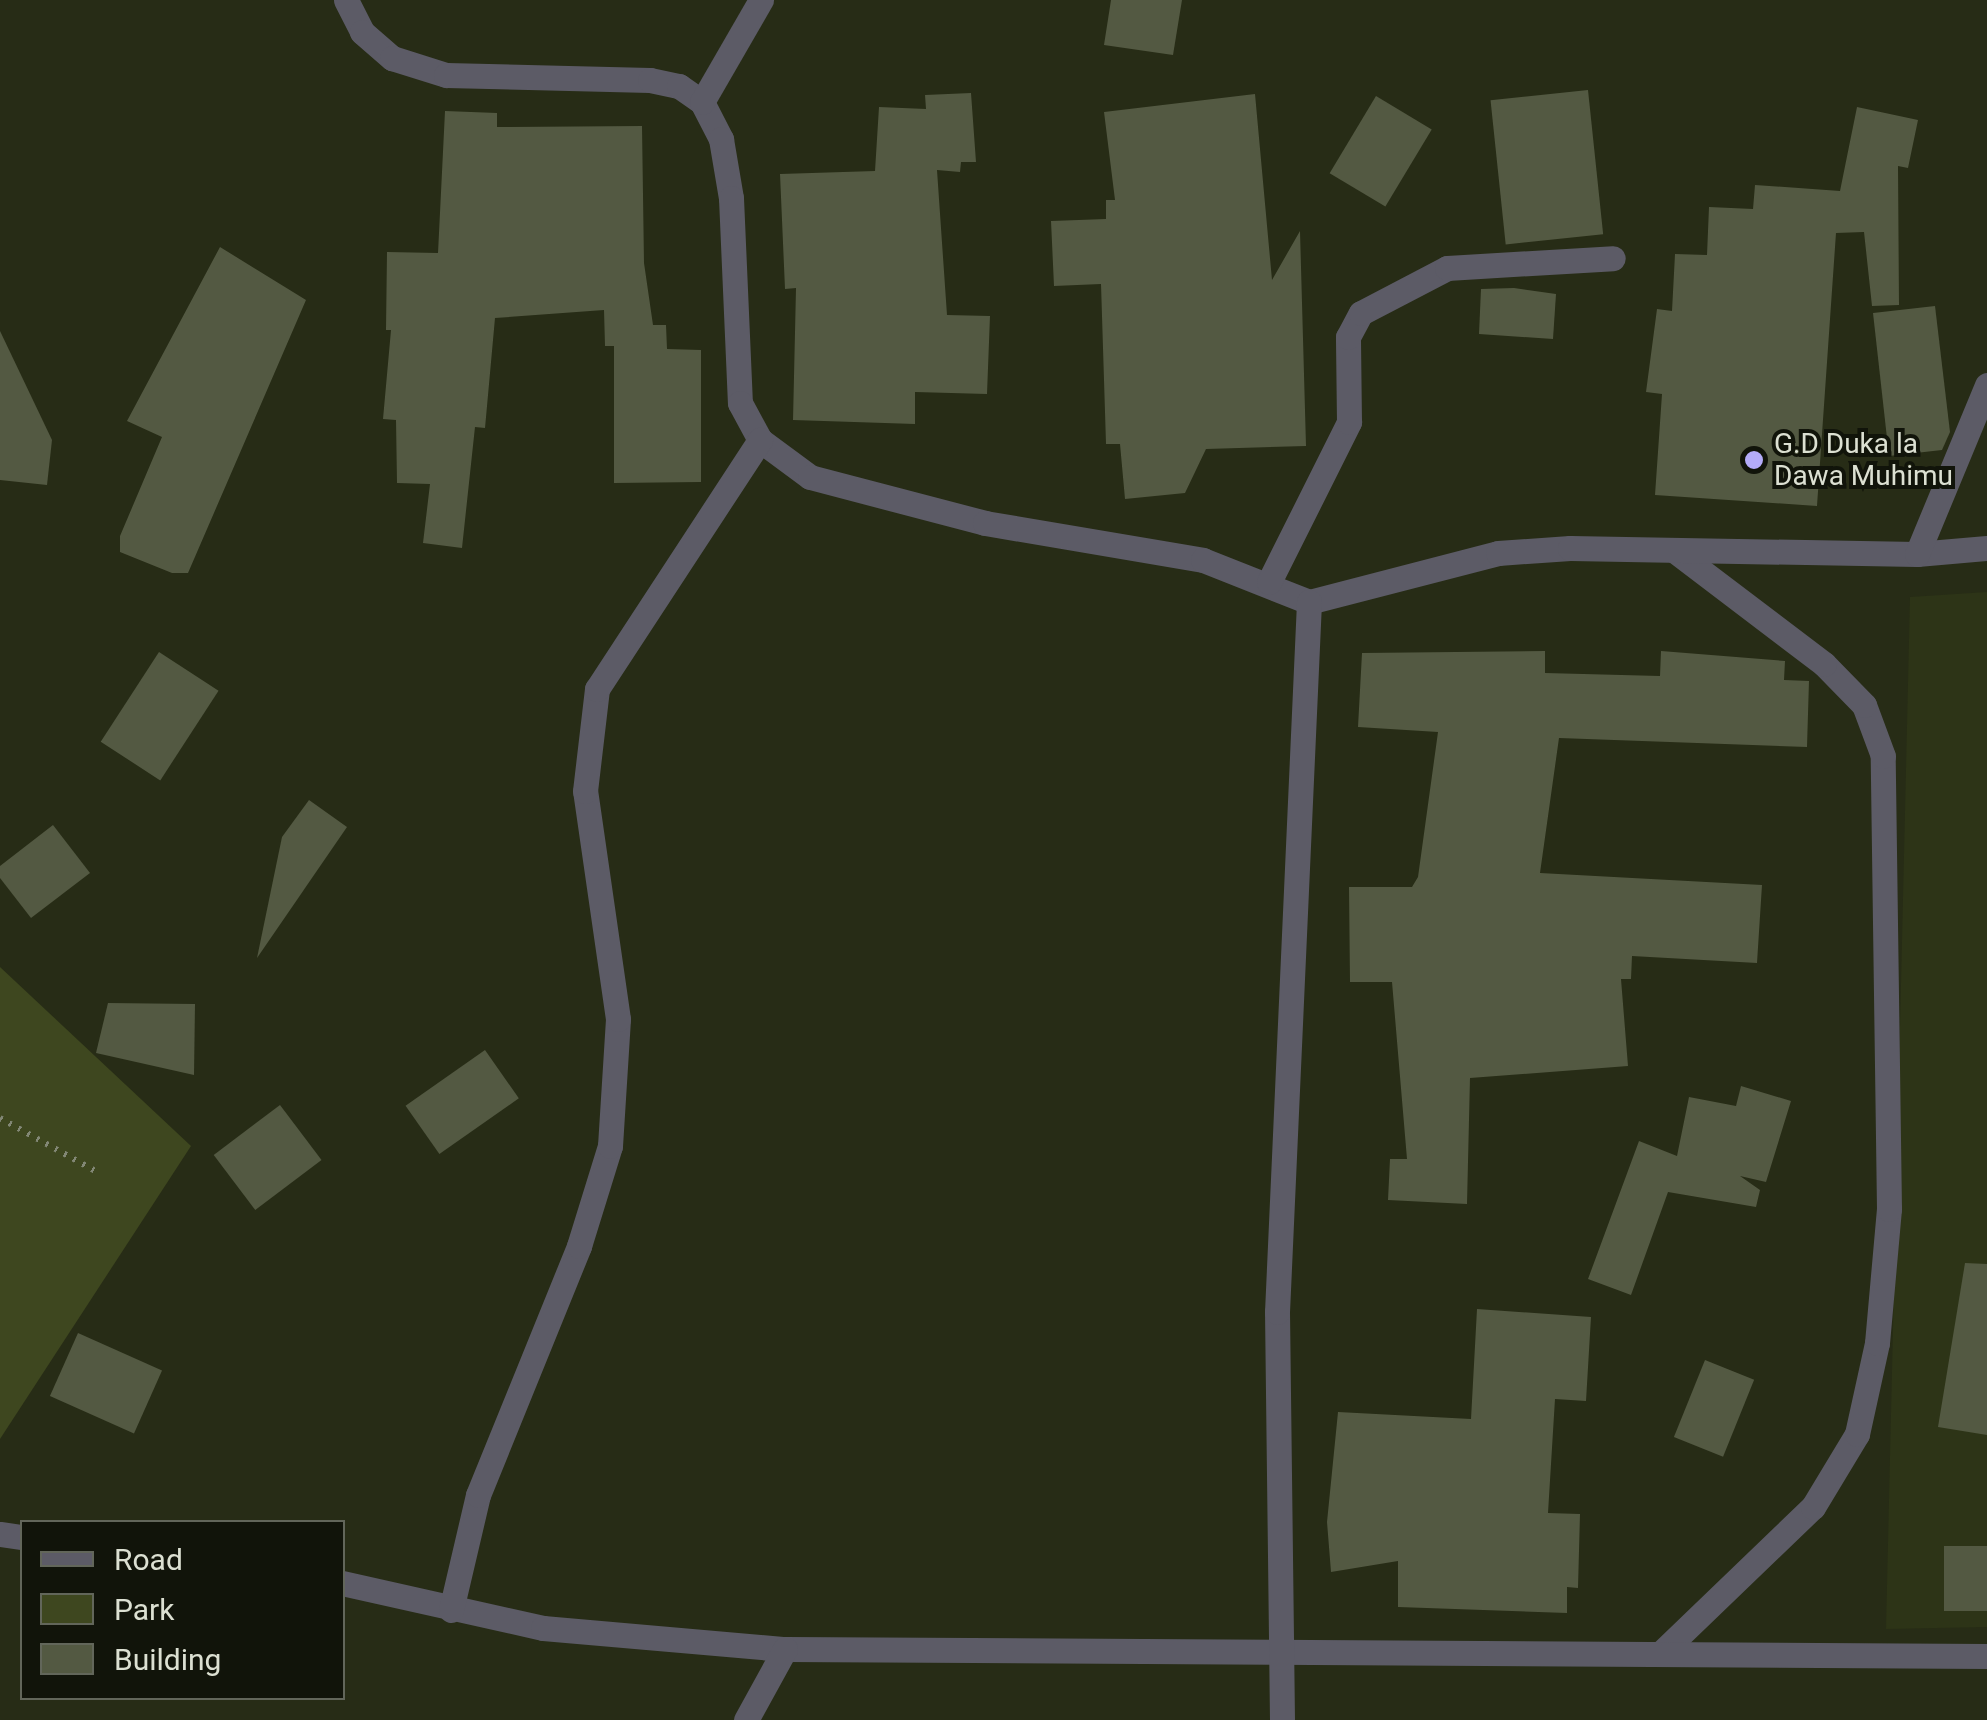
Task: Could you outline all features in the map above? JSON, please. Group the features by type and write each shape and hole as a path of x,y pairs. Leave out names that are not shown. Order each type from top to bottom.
{"street":[{"path":"346,0 362,32 392,58 446,75 650,80 679,86 702,102 721,139 731,198 740,404 760,440 810,478 985,523 1203,560 1269,582 1309,602 1498,553 1674,550 1917,554 1987,548"},
{"path":"702,102 762,0"},
{"path":"1269,582 1350,422 1348,337 1361,313 1447,268 1613,258"},
{"path":"1917,554 1987,386"},
{"path":"451,1610 478,1495 579,1246 610,1146 618,1018 586,791 596,689 760,440"},
{"path":"1660,1654 1813,1506 1857,1434 1877,1344 1888,1208 1883,756 1864,705 1824,664 1674,550"},
{"path":"1282,1720 1277,1312 1309,602"},
{"path":"345,1584 543,1628 784,1649 1281,1655 1987,1656"},
{"path":"746,1720 784,1649"}],"path":[{"path":"0,1118 98,1174"}],"shaded area":[{"path":"1987,592 1987,1627 1886,1629 1910,597"}],"green space":[{"path":"0,967 191,1146 0,1439"}],"building":[{"path":"1111,0 1182,0 1173,55 1104,45"},
{"path":"1588,90 1603,234 1506,244 1491,100"},
{"path":"971,93 976,162 961,162 960,172 937,170 947,315 990,316 987,394 915,392 915,424 793,420 796,288 785,289 780,174 875,171 879,107 926,109 925,95"},
{"path":"1255,94 1272,280 1300,231 1306,446 1206,449 1185,493 1125,499 1120,444 1106,444 1101,284 1054,286 1051,221 1106,219 1106,200 1115,200 1104,112"},
{"path":"1376,96 1432,129 1385,207 1330,173"},
{"path":"1857,107 1918,120 1908,168 1898,166 1899,305 1872,306 1864,232 1836,233 1817,506 1655,495 1662,394 1646,392 1657,309 1672,311 1675,254 1707,255 1709,207 1753,209 1755,185 1840,191"},
{"path":"445,111 497,113 497,127 642,126 644,263 653,325 666,325 667,349 701,350 701,482 614,483 614,346 605,346 604,310 495,318 485,428 475,427 462,548 423,543 430,484 397,483 396,420 383,419 391,330 386,330 387,252 438,253"},
{"path":"220,247 306,300 188,573 172,573 120,552 120,536 162,437 127,421"},
{"path":"1514,288 1556,294 1553,339 1479,334 1481,289"},
{"path":"1935,306 1950,432 1942,450 1889,456 1873,313"},
{"path":"0,331 52,440 47,485 0,480"},
{"path":"1545,651 1545,673 1660,676 1661,651 1785,661 1784,680 1809,681 1807,747 1559,738 1540,873 1762,885 1757,963 1632,956 1631,979 1621,979 1628,1066 1470,1078 1467,1204 1388,1200 1390,1159 1407,1159 1392,982 1350,982 1349,887 1412,887 1418,877 1438,732 1358,727 1362,653"},
{"path":"159,652 219,691 160,780 101,742"},
{"path":"309,800 347,827 257,958 282,837"},
{"path":"53,825 90,873 31,918 0,878 0,866"},
{"path":"108,1003 195,1004 194,1075 96,1053"},
{"path":"485,1050 519,1098 439,1154 406,1106"},
{"path":"1741,1086 1791,1101 1766,1182 1740,1176 1760,1190 1756,1207 1668,1192 1631,1295 1588,1279 1639,1141 1677,1156 1689,1097 1736,1106"},
{"path":"280,1105 322,1160 255,1210 214,1155"},
{"path":"1965,1263 1987,1264 1987,1435 1938,1427"},
{"path":"1477,1309 1591,1317 1586,1401 1555,1399 1548,1513 1580,1514 1578,1588 1567,1587 1567,1613 1398,1607 1398,1561 1331,1572 1327,1522 1338,1412 1471,1419"},
{"path":"78,1333 162,1370 134,1433 50,1396"},
{"path":"1705,1360 1754,1380 1723,1457 1674,1437"},
{"path":"1944,1546 1987,1546 1987,1611 1944,1611"}],"place":[{"name":"G.D Duka la Dawa Muhimu","path":"1754,460"}]}
